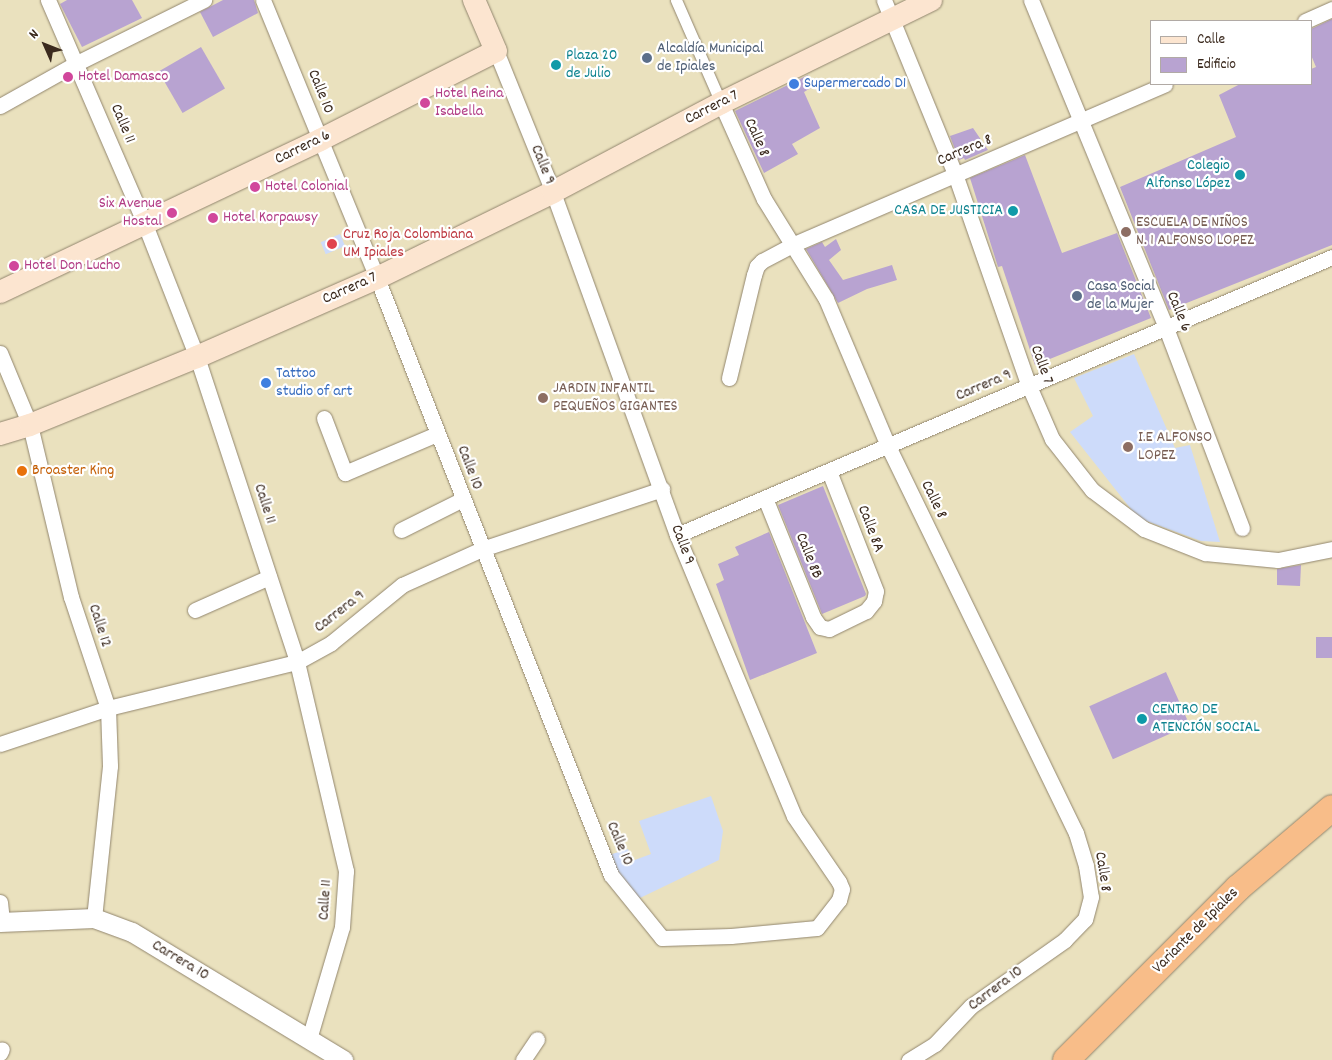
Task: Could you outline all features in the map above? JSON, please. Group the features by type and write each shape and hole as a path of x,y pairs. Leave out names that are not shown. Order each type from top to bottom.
{"highway":[{"name":"Variante de Ipiales","path":"1066,1060 1238,888 1332,808"}],"main road":[{"name":"Calle 9","path":"474,0 496,51"},
{"name":"Carrera 7","path":"0,434 30,424 197,357 377,278 553,192 721,103 888,9 931,0"},
{"name":"Carrera 6","path":"0,292 320,140 496,51"}],"street":[{"name":"Calle 11","path":"48,0 144,222 197,357 297,662 346,871 342,927 310,1039"},
{"path":"0,106 77,64 204,0"},
{"name":"Calle 10","path":"263,0 377,278 611,874 662,938"},
{"path":"676,0 721,103"},
{"name":"Calle 6","path":"1031,0 1166,328 1242,528"},
{"name":"Calle 7","path":"888,9 955,174 1029,386 1052,439 1092,490 1144,529 1204,553 1278,560 1332,549"},
{"path":"1307,20 1332,9"},
{"name":"Calle 9","path":"496,51 553,192 662,489 677,535 794,816 839,882 842,890 839,900 817,928 731,936 662,938"},
{"name":"Carrera 8","path":"729,378 754,275 757,266 762,261 786,248 1162,85"},
{"name":"Calle 8","path":"721,103 786,248 826,299 888,446 1076,833 1086,866 1091,897 1085,919"},
{"name":"Carrera 9","path":"677,535 1332,257"},
{"name":"Calle 12","path":"0,353 30,424 70,597 108,708 110,766 94,918"},
{"path":"324,418 345,472 437,434"},
{"name":"Calle 8A","path":"820,627 829,629 866,611 874,601 876,591 829,471"},
{"name":"Carrera 9","path":"0,744 108,708 297,662 331,644 402,585 482,548 662,489"},
{"name":"Calle 8B","path":"766,498 813,617 820,627"},
{"path":"401,530 463,499"},
{"path":"195,610 269,577"},
{"path":"0,902 1,922"},
{"name":"Carrera 10","path":"1,922 94,918 132,932 343,1060"},
{"name":"Carrera 10","path":"909,1060 934,1044 971,1006 1065,940 1085,919"},
{"path":"523,1060 537,1039"}],"shaded area":[{"path":"340,234 345,246 326,254 321,242"},
{"name":"I.E ALFONSO LOPEZ","path":"1134,354 1175,448 1190,445 1220,542 1201,541 1138,518 1070,432 1093,416 1074,378"},
{"path":"711,796 723,831 719,860 640,898 634,895 615,872 609,855 628,849 632,861 651,854 639,821"}],"building":[{"path":"67,0 132,0 142,18 82,47 60,4"},
{"path":"223,0 254,0 258,13 213,37 200,12"},
{"name":"Colegio Alfonso López","path":"1332,19 1332,245 1169,310 1120,187 1236,137 1219,95 1238,85 1312,85 1312,69 1316,67 1312,57 1312,29"},
{"path":"201,47 225,89 183,113 159,72"},
{"path":"808,75 814,86 804,92 820,128 792,144 798,154 764,173 735,111"},
{"path":"973,128 988,150 965,160 964,158 959,160 950,136"},
{"name":"Casa Social de la Mujer","path":"1025,155 1062,253 1117,233 1151,318 1035,365 1002,266 998,267 970,178"},
{"path":"836,239 841,250 829,260 843,280 892,265 897,280 867,289 838,303 806,249 822,242 825,247"},
{"path":"823,486 866,594 822,614 778,505"},
{"path":"769,532 817,653 750,680 716,584 724,580 718,564 739,555 735,547"},
{"path":"1301,565 1300,586 1277,585 1277,569"},
{"path":"1316,637 1332,637 1332,658 1316,658"},
{"name":"CENTRO DE ATENCIÓN SOCIAL","path":"1166,672 1190,725 1113,759 1089,706"}],"place":[{"name":"Alcaldía Municipal de Ipiales","path":"647,58"},
{"name":"Plaza 20 de Julio","path":"556,65"},
{"name":"Hotel Damasco","path":"68,77"},
{"name":"Supermercado D1","path":"794,84"},
{"name":"Hotel Reina Isabella","path":"425,103"},
{"name":"Colegio Alfonso López","path":"1240,175"},
{"name":"Hotel Colonial","path":"255,187"},
{"name":"CASA DE JUSTICIA","path":"1013,211"},
{"name":"Six Avenue Hostal","path":"172,213"},
{"name":"Hotel Korpawsy","path":"213,218"},
{"name":"ESCUELA DE NIÑOS N. 1 ALFONSO LOPEZ","path":"1126,232"},
{"name":"Cruz Roja Colombiana UM Ipiales","path":"332,244"},
{"name":"Hotel Don Lucho","path":"14,266"},
{"name":"Casa Social de la Mujer","path":"1077,296"},
{"name":"Tattoo studio of art","path":"266,383"},
{"name":"JARDIN INFANTIL PEQUEÑOS GIGANTES","path":"543,398"},
{"name":"I.E ALFONSO LOPEZ","path":"1128,447"},
{"name":"Broaster King","path":"22,471"},
{"name":"CENTRO DE ATENCIÓN SOCIAL","path":"1142,719"}]}
